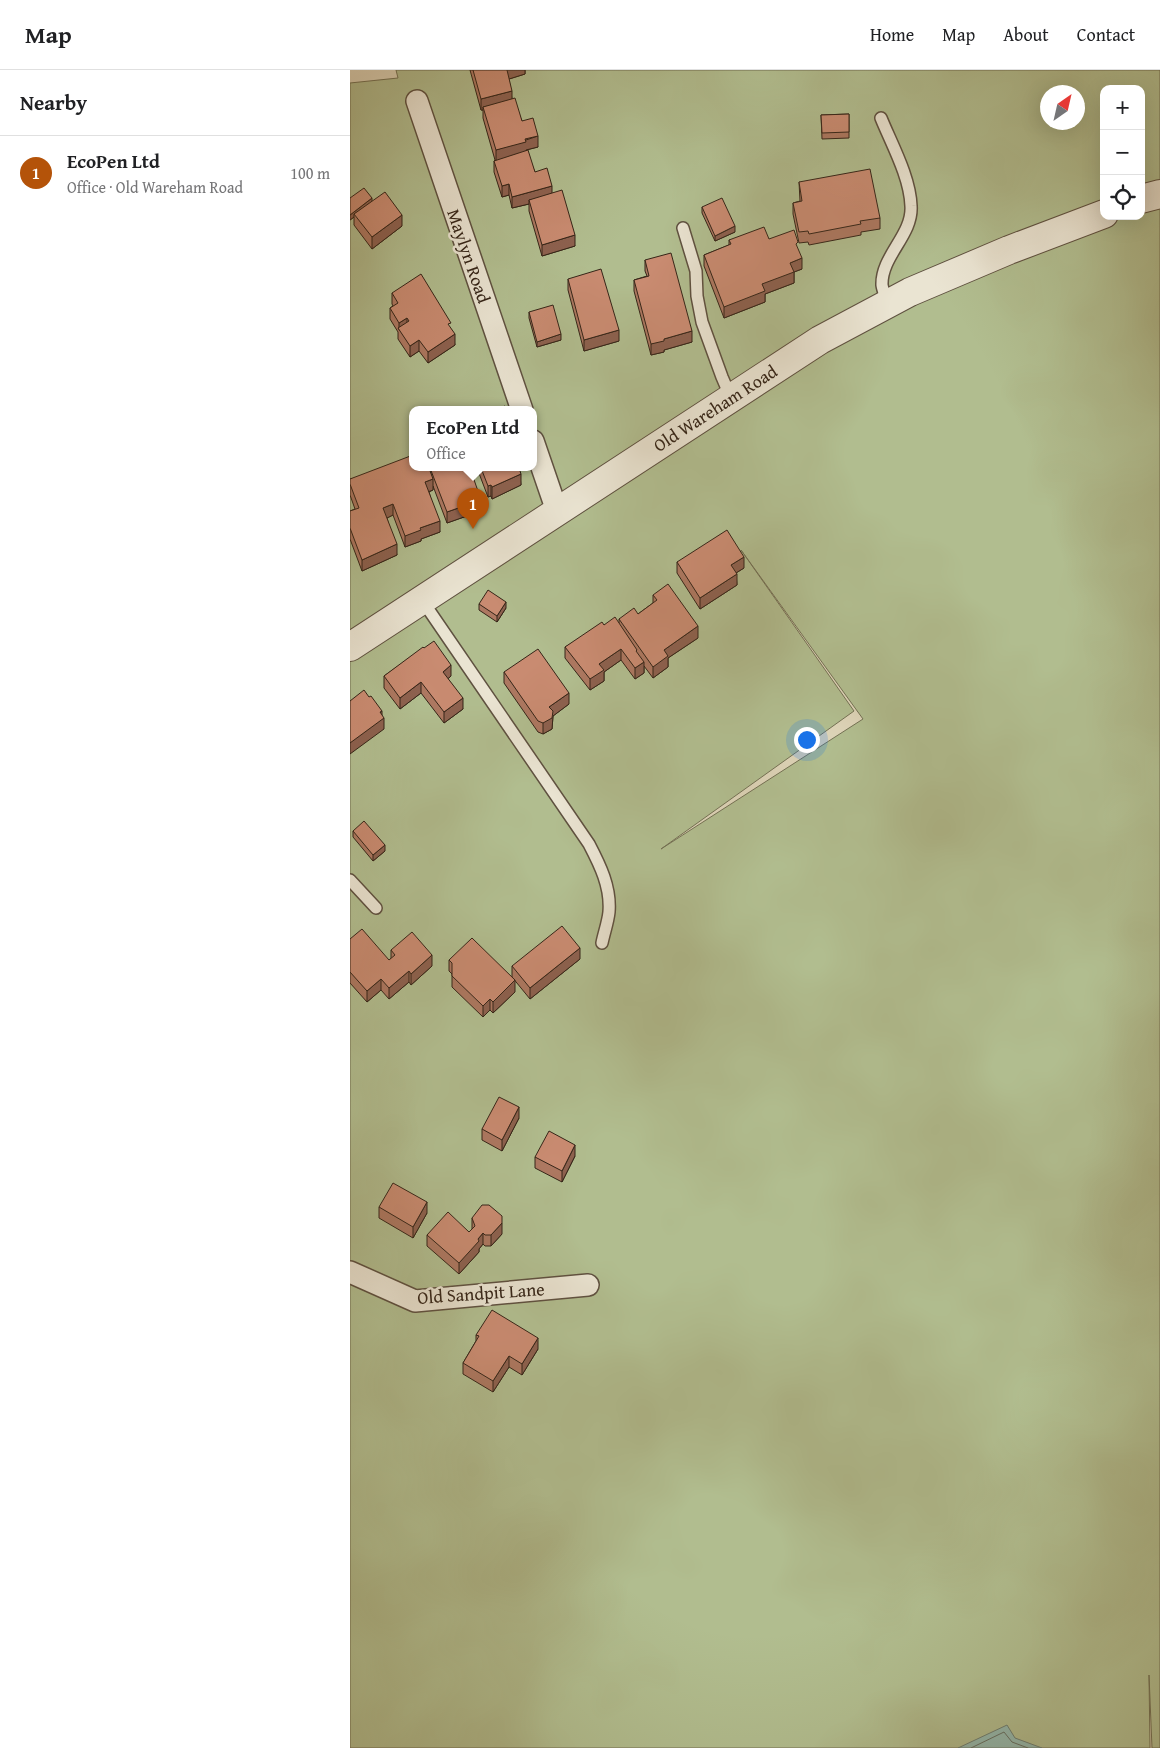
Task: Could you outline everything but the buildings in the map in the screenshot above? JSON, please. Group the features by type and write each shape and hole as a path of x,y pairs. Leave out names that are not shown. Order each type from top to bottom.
{"street":[{"name":"Maylyn Road","path":"416,101 521,406"},
{"path":"1145,198 1160,194"},
{"name":"Old Wareham Road","path":"350,647 820,340 910,292 1009,250 1100,216"},
{"path":"537,453 557,511"},
{"name":"Old Sandpit Lane","path":"350,1272 415,1301 588,1285"}],"lane":[{"path":"881,118 900,162 912,207 907,226 886,265 882,285 887,304"},
{"path":"683,228 696,271 697,296 702,322 731,398"},
{"path":"422,600 588,844 602,870 608,892 609,912 602,943"},
{"path":"350,880 376,908"}],"green space":[{"path":"396,70 1160,70 1160,1748 1152,1748 1149,1675 1150,1748 350,1748 350,83 398,78","holes":["741,550 863,719 661,849 854,711"]}],"water":[{"path":"1007,1725 1015,1738 1042,1748 958,1748"}],"place":[{"name":"EcoPen Ltd","path":"473,529"}]}
